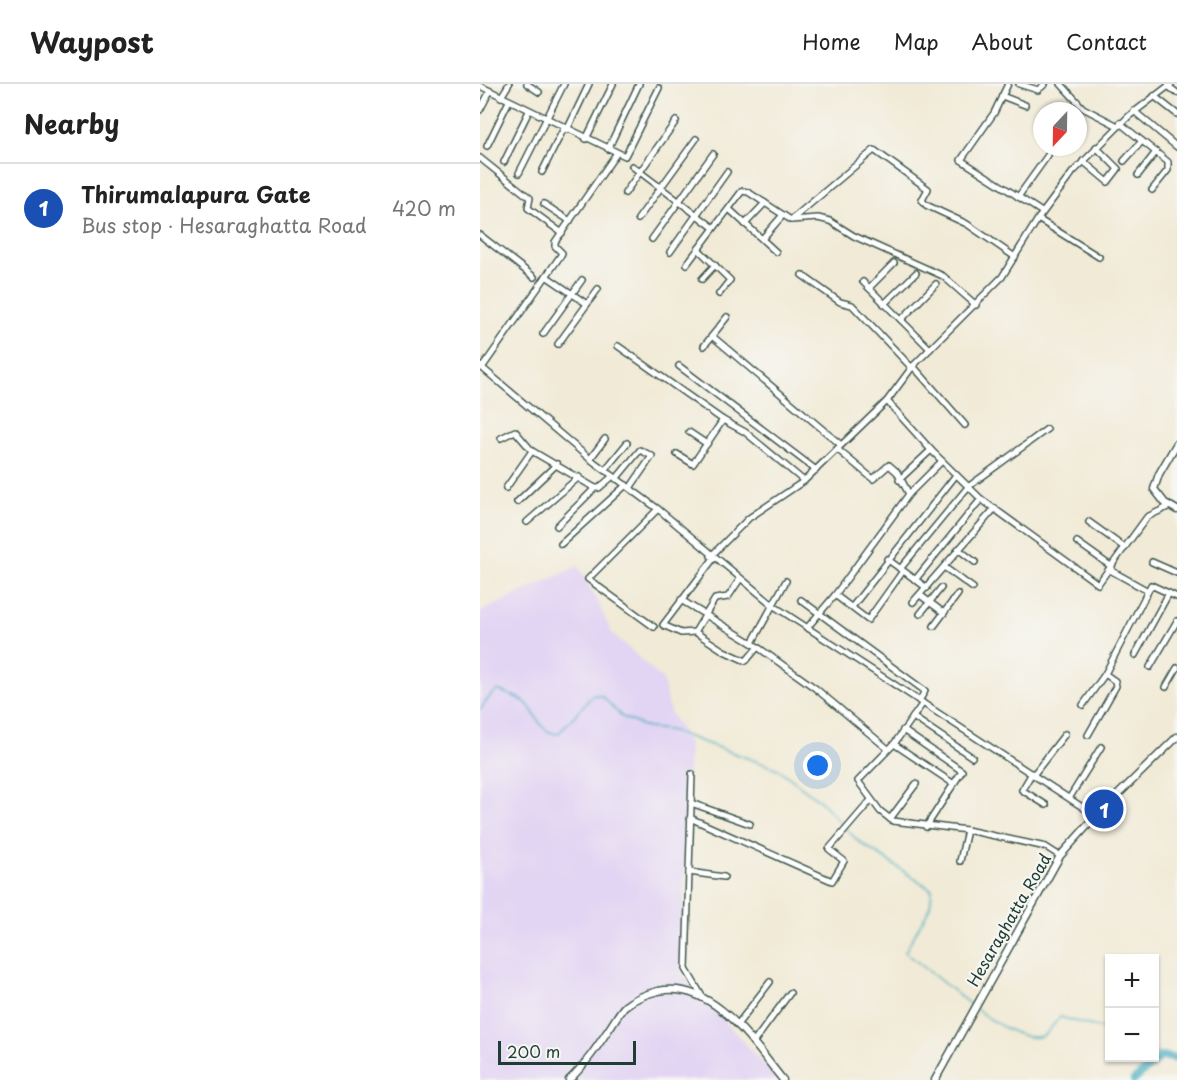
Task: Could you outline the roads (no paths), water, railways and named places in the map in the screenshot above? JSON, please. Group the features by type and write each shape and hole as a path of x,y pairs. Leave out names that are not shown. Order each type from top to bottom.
{"main road":[{"path":"1177,444 1159,474 1154,489 1155,494 1177,510"},
{"name":"Hesaraghatta Road","path":"936,1080 974,1007 1060,856 1096,816 1177,738"},
{"path":"569,1080 593,1054 624,1007 644,994 668,989 695,993 714,1004 737,1025 783,1080"}],"street":[{"path":"501,97 509,84"},
{"path":"519,173 564,84"},
{"path":"542,172 589,84"},
{"path":"586,139 612,84"},
{"path":"608,149 639,84"},
{"path":"1008,84 994,113 961,160 1042,212"},
{"path":"1019,84 1038,90 1045,84"},
{"path":"1061,84 1077,104 1119,125 1168,162 1169,166 1152,190"},
{"path":"531,85 539,92"},
{"path":"758,648 746,661 724,651 695,632 681,633 663,625 713,557 749,518 804,481 816,470 887,401 913,367 1002,278 1042,212 1096,147 1134,111 1169,85 1177,93"},
{"path":"480,86 616,154 626,155 659,88"},
{"path":"480,110 490,91"},
{"path":"1002,96 1025,105"},
{"path":"1154,96 1177,114"},
{"path":"487,147 509,101"},
{"path":"504,162 529,111"},
{"path":"1134,111 1177,147"},
{"path":"625,193 676,121"},
{"path":"638,219 696,138"},
{"path":"1124,161 1142,141"},
{"path":"1083,161 1105,182 1113,177 1118,169 1096,147"},
{"path":"791,220 874,150 928,189 922,200 926,205 967,224 1016,257"},
{"path":"1138,175 1156,152"},
{"path":"616,154 555,244 562,254 481,367 590,459 658,509 774,606 1096,816"},
{"path":"652,239 712,154"},
{"path":"1018,197 1047,156"},
{"path":"480,158 530,198 528,208 562,233"},
{"path":"632,166 714,228"},
{"path":"670,252 727,172"},
{"path":"687,264 742,191 791,220 818,218 830,221 854,236 943,276 976,305"},
{"path":"745,224 765,203"},
{"path":"544,204 570,221"},
{"path":"729,209 776,252"},
{"path":"762,239 783,215"},
{"path":"1038,219 1099,257"},
{"path":"480,235 534,277"},
{"path":"698,249 730,280 719,294"},
{"path":"869,288 894,263"},
{"path":"702,279 715,265"},
{"path":"884,304 916,273"},
{"path":"802,275 840,302 852,305 913,367 965,425"},
{"path":"546,276 587,304"},
{"path":"543,334 582,280"},
{"path":"863,282 930,349"},
{"path":"901,320 936,284"},
{"path":"558,344 598,289"},
{"path":"704,346 727,317"},
{"path":"712,336 873,478 889,465 897,472 899,480 909,494"},
{"path":"618,346 723,420 745,432 804,481"},
{"path":"679,366 816,470"},
{"path":"887,401 931,450 981,499 1098,584 1147,517 1170,506"},
{"path":"677,454 693,464 723,420"},
{"path":"835,595 868,620 902,570 968,487 1047,429"},
{"path":"501,438 515,431 532,451 595,488"},
{"path":"689,432 707,444"},
{"path":"590,459 605,439"},
{"path":"605,470 627,443"},
{"path":"557,526 595,488 615,478 640,450 652,456 628,487 561,544"},
{"path":"899,480 931,450"},
{"path":"506,488 532,451"},
{"path":"807,628 835,595 909,494 942,461"},
{"path":"517,502 557,464"},
{"path":"852,607 956,475"},
{"path":"527,522 579,477"},
{"path":"915,580 981,499"},
{"path":"913,602 995,508"},
{"path":"654,627 588,579 658,509"},
{"path":"1089,522 1125,548"},
{"path":"1077,542 1111,568 1148,591"},
{"path":"958,549 975,562"},
{"path":"887,560 927,588"},
{"path":"1152,562 1177,573"},
{"path":"944,567 973,588"},
{"path":"695,632 715,599 728,597 740,579"},
{"path":"752,643 786,581"},
{"path":"1083,705 1104,674 1151,585 1177,597"},
{"path":"920,614 941,588"},
{"path":"1135,655 1169,593"},
{"path":"934,626 958,594"},
{"path":"920,595 944,613"},
{"path":"681,600 752,643 815,688 888,750"},
{"path":"801,600 925,691 913,717 894,744 858,781 871,800 890,819 926,826 967,830 1046,847 1060,856"},
{"path":"1150,667 1177,621"},
{"path":"1166,687 1177,668"},
{"path":"1088,735 1116,686 1115,681 1104,674"},
{"path":"913,717 972,757"},
{"path":"903,730 962,771 926,826"},
{"path":"1046,805 1022,790 1065,734"},
{"path":"894,744 954,784"},
{"path":"1070,797 1101,747"},
{"path":"692,774 686,969 703,998"},
{"path":"890,819 916,784"},
{"path":"690,818 832,881 844,861 829,849 871,800"},
{"path":"691,803 750,824"},
{"path":"960,861 967,830"},
{"path":"689,872 724,877"},
{"path":"737,1025 770,982"},
{"path":"753,1043 789,993"}],"waterway":[{"path":"480,710 491,695 498,690 526,703 547,731 558,734 593,695 602,696 622,717 648,728 669,730 778,769 819,800 858,841 932,890 930,907 905,952 972,1006"},
{"path":"976,1009 1009,1030 1028,1037 1044,1035 1060,1017 1105,1030"},
{"path":"1134,1080 1162,1056 1177,1059"}],"place":[{"name":"Thirumalapura Gate","path":"1104,809"}]}
